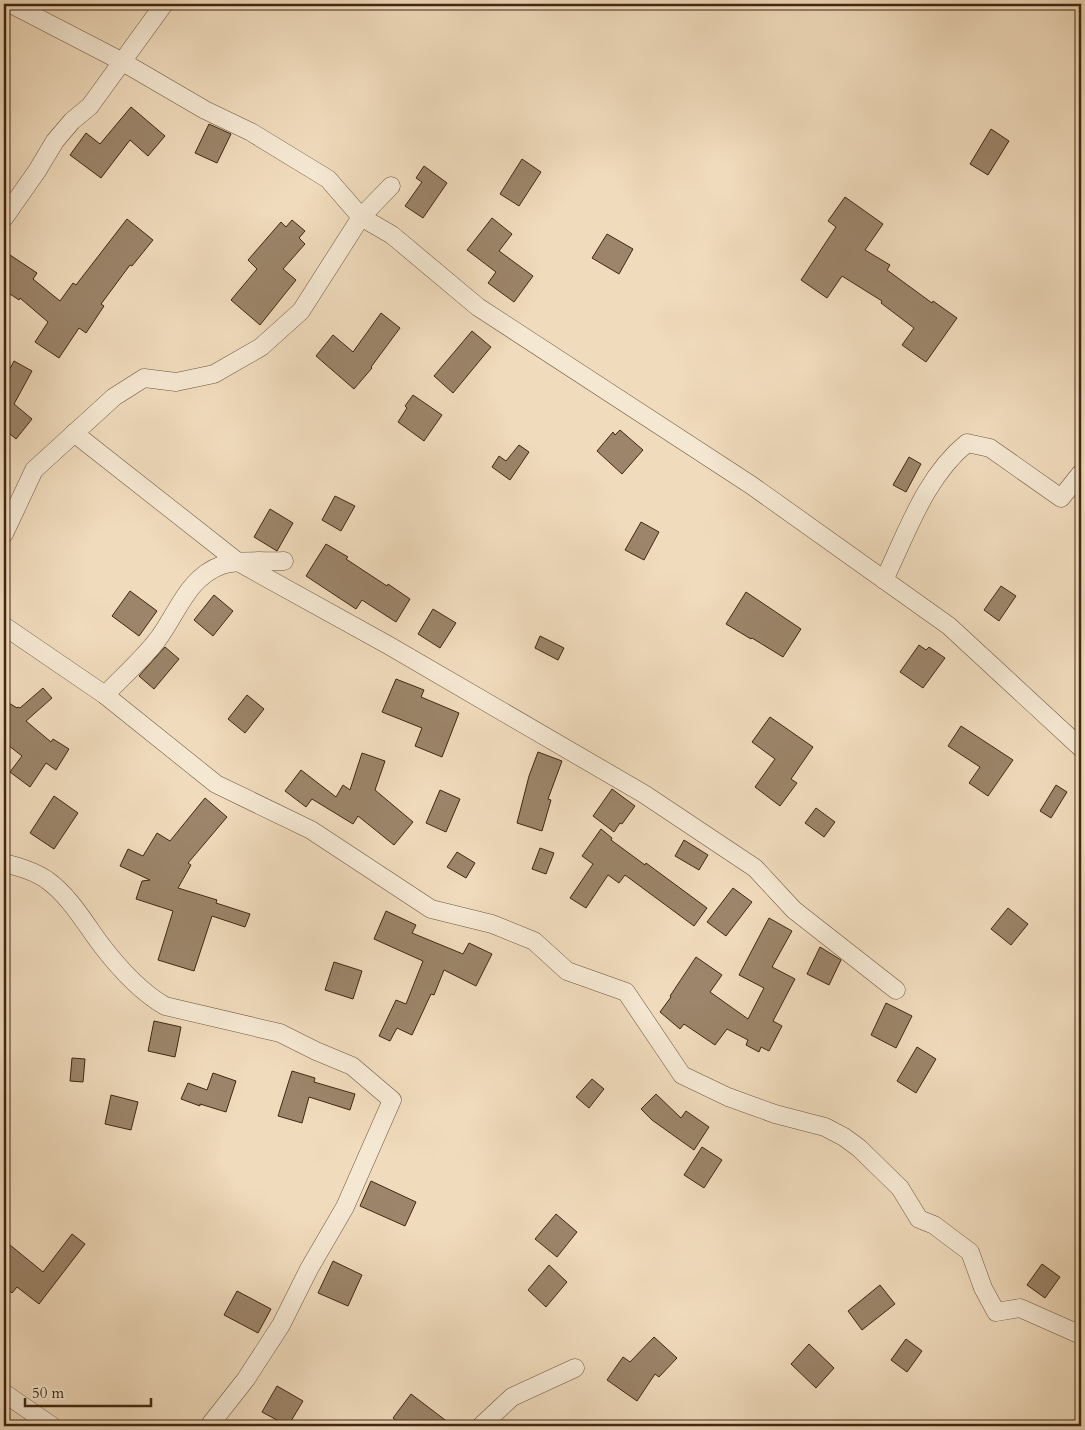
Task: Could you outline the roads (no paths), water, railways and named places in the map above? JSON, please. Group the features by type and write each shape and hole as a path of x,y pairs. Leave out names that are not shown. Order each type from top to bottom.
{"street":[{"path":"11,4 121,62 205,110 250,132 328,179 361,217 392,236 478,307 751,485 949,626 1081,748"},
{"path":"4,218 37,171 55,141 72,121 90,106 164,4"},
{"path":"4,534 34,470 114,397 144,378 176,382 214,374 261,347 301,311 361,217 391,186"},
{"path":"74,432 238,562 388,645 644,794 755,868 794,910 896,990"},
{"path":"884,580 932,482 946,462 967,443 990,448 1061,498 1081,473"},
{"path":"105,695 157,640 188,591 202,576 223,565 238,562 284,561"},
{"path":"4,626 105,695 216,784 311,830 431,909 492,924 534,941 567,971 626,992 682,1075 728,1097 775,1114 825,1127 859,1148 900,1188 918,1219 934,1225 970,1252 983,1288 996,1312 1020,1308 1081,1335"},
{"path":"4,863 25,869 46,880 68,899 101,944 135,984 149,997 165,1006 280,1033 352,1066 392,1100 344,1207 309,1269 281,1325 246,1379 209,1426"},
{"path":"481,1426 512,1397 575,1368"},
{"path":"4,1393 52,1426"}]}
